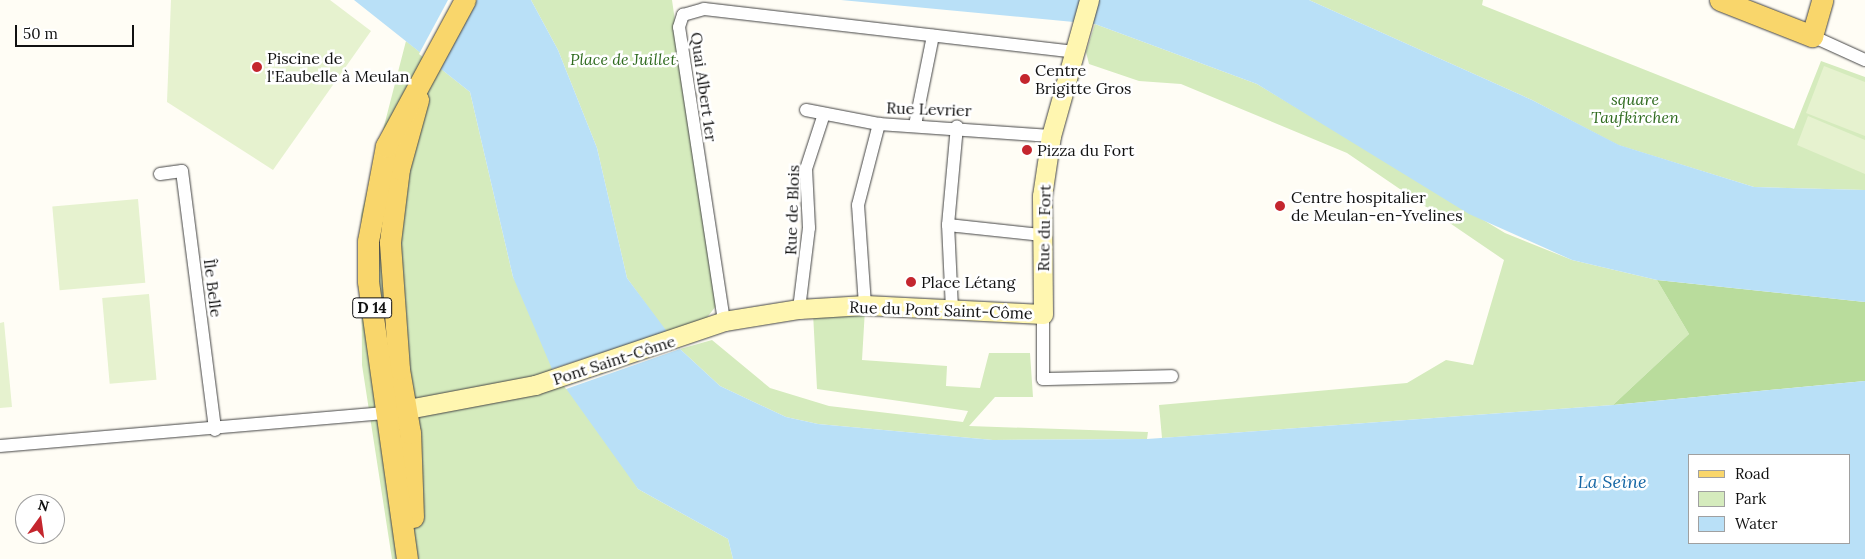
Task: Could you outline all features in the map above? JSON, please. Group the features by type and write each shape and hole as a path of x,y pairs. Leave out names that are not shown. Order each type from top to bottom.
{"main road":[{"name":"D 14","path":"408,559 396,412 391,209 429,69 465,0"},
{"path":"1720,0 1812,36 1822,0"},
{"name":"D 14","path":"396,412 414,559"}],"street":[{"name":"Rue du Fort","path":"1089,0 1075,60 1051,136 1042,236 1043,379 1172,376"},
{"name":"Quai Albert 1er","path":"724,321 679,27 682,16 704,9 932,36 1075,60"},
{"path":"915,125 932,36"},
{"path":"1812,36 1865,60"},
{"name":"Rue Levrier","path":"806,110 878,124 957,126 1051,136"},
{"name":"Rue de Blois","path":"799,309 809,228 806,169 824,114"},
{"path":"865,305 858,205 878,124"},
{"path":"952,309 948,225 957,126"},
{"name":"Île Belle","path":"160,174 182,172 215,430"},
{"path":"948,225 1042,236"},
{"name":"Rue du Pont Saint-Côme","path":"693,334 724,321 799,309 865,305 1043,314"},
{"name":"Pont Saint-Côme","path":"396,412 535,385 693,334"},
{"path":"0,446 215,430 396,412"}],"green space":[{"name":"Piscine de l'Eaubelle à Meulan","path":"171,0 330,0 371,31 273,170 167,102"},
{"name":"Place de Juillet","path":"531,0 672,0 716,306 705,320 666,332 627,278 597,148 558,50"},
{"name":"square Taufkirchen","path":"1309,0 1483,0 1482,5 1794,129 1821,61 1865,77 1865,190 1754,187 1618,145 1532,100"},
{"path":"1095,24 1257,84 1505,233 1572,260 1657,280 1689,334 1613,405 1162,438 1159,405 1407,383 1446,360 1473,365 1504,260 1347,153 1181,84 1139,81 1089,64 1086,52"},
{"path":"406,41 470,92 513,277 638,489 728,539 733,559 392,559 362,365 361,215"},
{"path":"1824,66 1865,82 1865,136 1806,113"},
{"path":"1808,116 1865,140 1865,174 1797,145"},
{"path":"138,199 145,283 60,290 52,206"},
{"path":"1657,280 1865,302 1865,381 1613,405 1689,334"},
{"path":"149,294 156,380 110,384 102,298"},
{"path":"865,309 862,360 947,366 946,386 980,388 989,353 1030,353 1033,397 995,397 969,426 1148,432 1147,439 993,440 818,424 786,417 720,386 680,349 712,340 770,388 829,406 963,422 968,411 817,389 813,313"},
{"path":"4,322 12,407 0,408 0,323"}],"water":[{"name":"La Seine","path":"354,0 531,0 558,50 597,148 627,278 680,349 720,386 786,417 818,424 993,440 1147,439 1613,405 1865,381 1865,559 733,559 728,539 638,489 552,369 513,277 470,92"},
{"path":"841,0 1309,0 1532,100 1619,145 1754,187 1865,190 1865,302 1657,280 1572,260 1469,214 1257,84 1095,24"}],"pier":[{"path":"448,0 477,0 439,70 419,54"},
{"path":"666,332 680,349 566,389 552,369"}],"place":[{"name":"Piscine de l'Eaubelle à Meulan","path":"257,67"},
{"name":"Centre Brigitte Gros","path":"1025,79"},
{"name":"Pizza du Fort","path":"1027,150"},
{"name":"Centre hospitalier de Meulan-en-Yvelines","path":"1280,206"},
{"name":"Place Létang","path":"911,282"}]}
